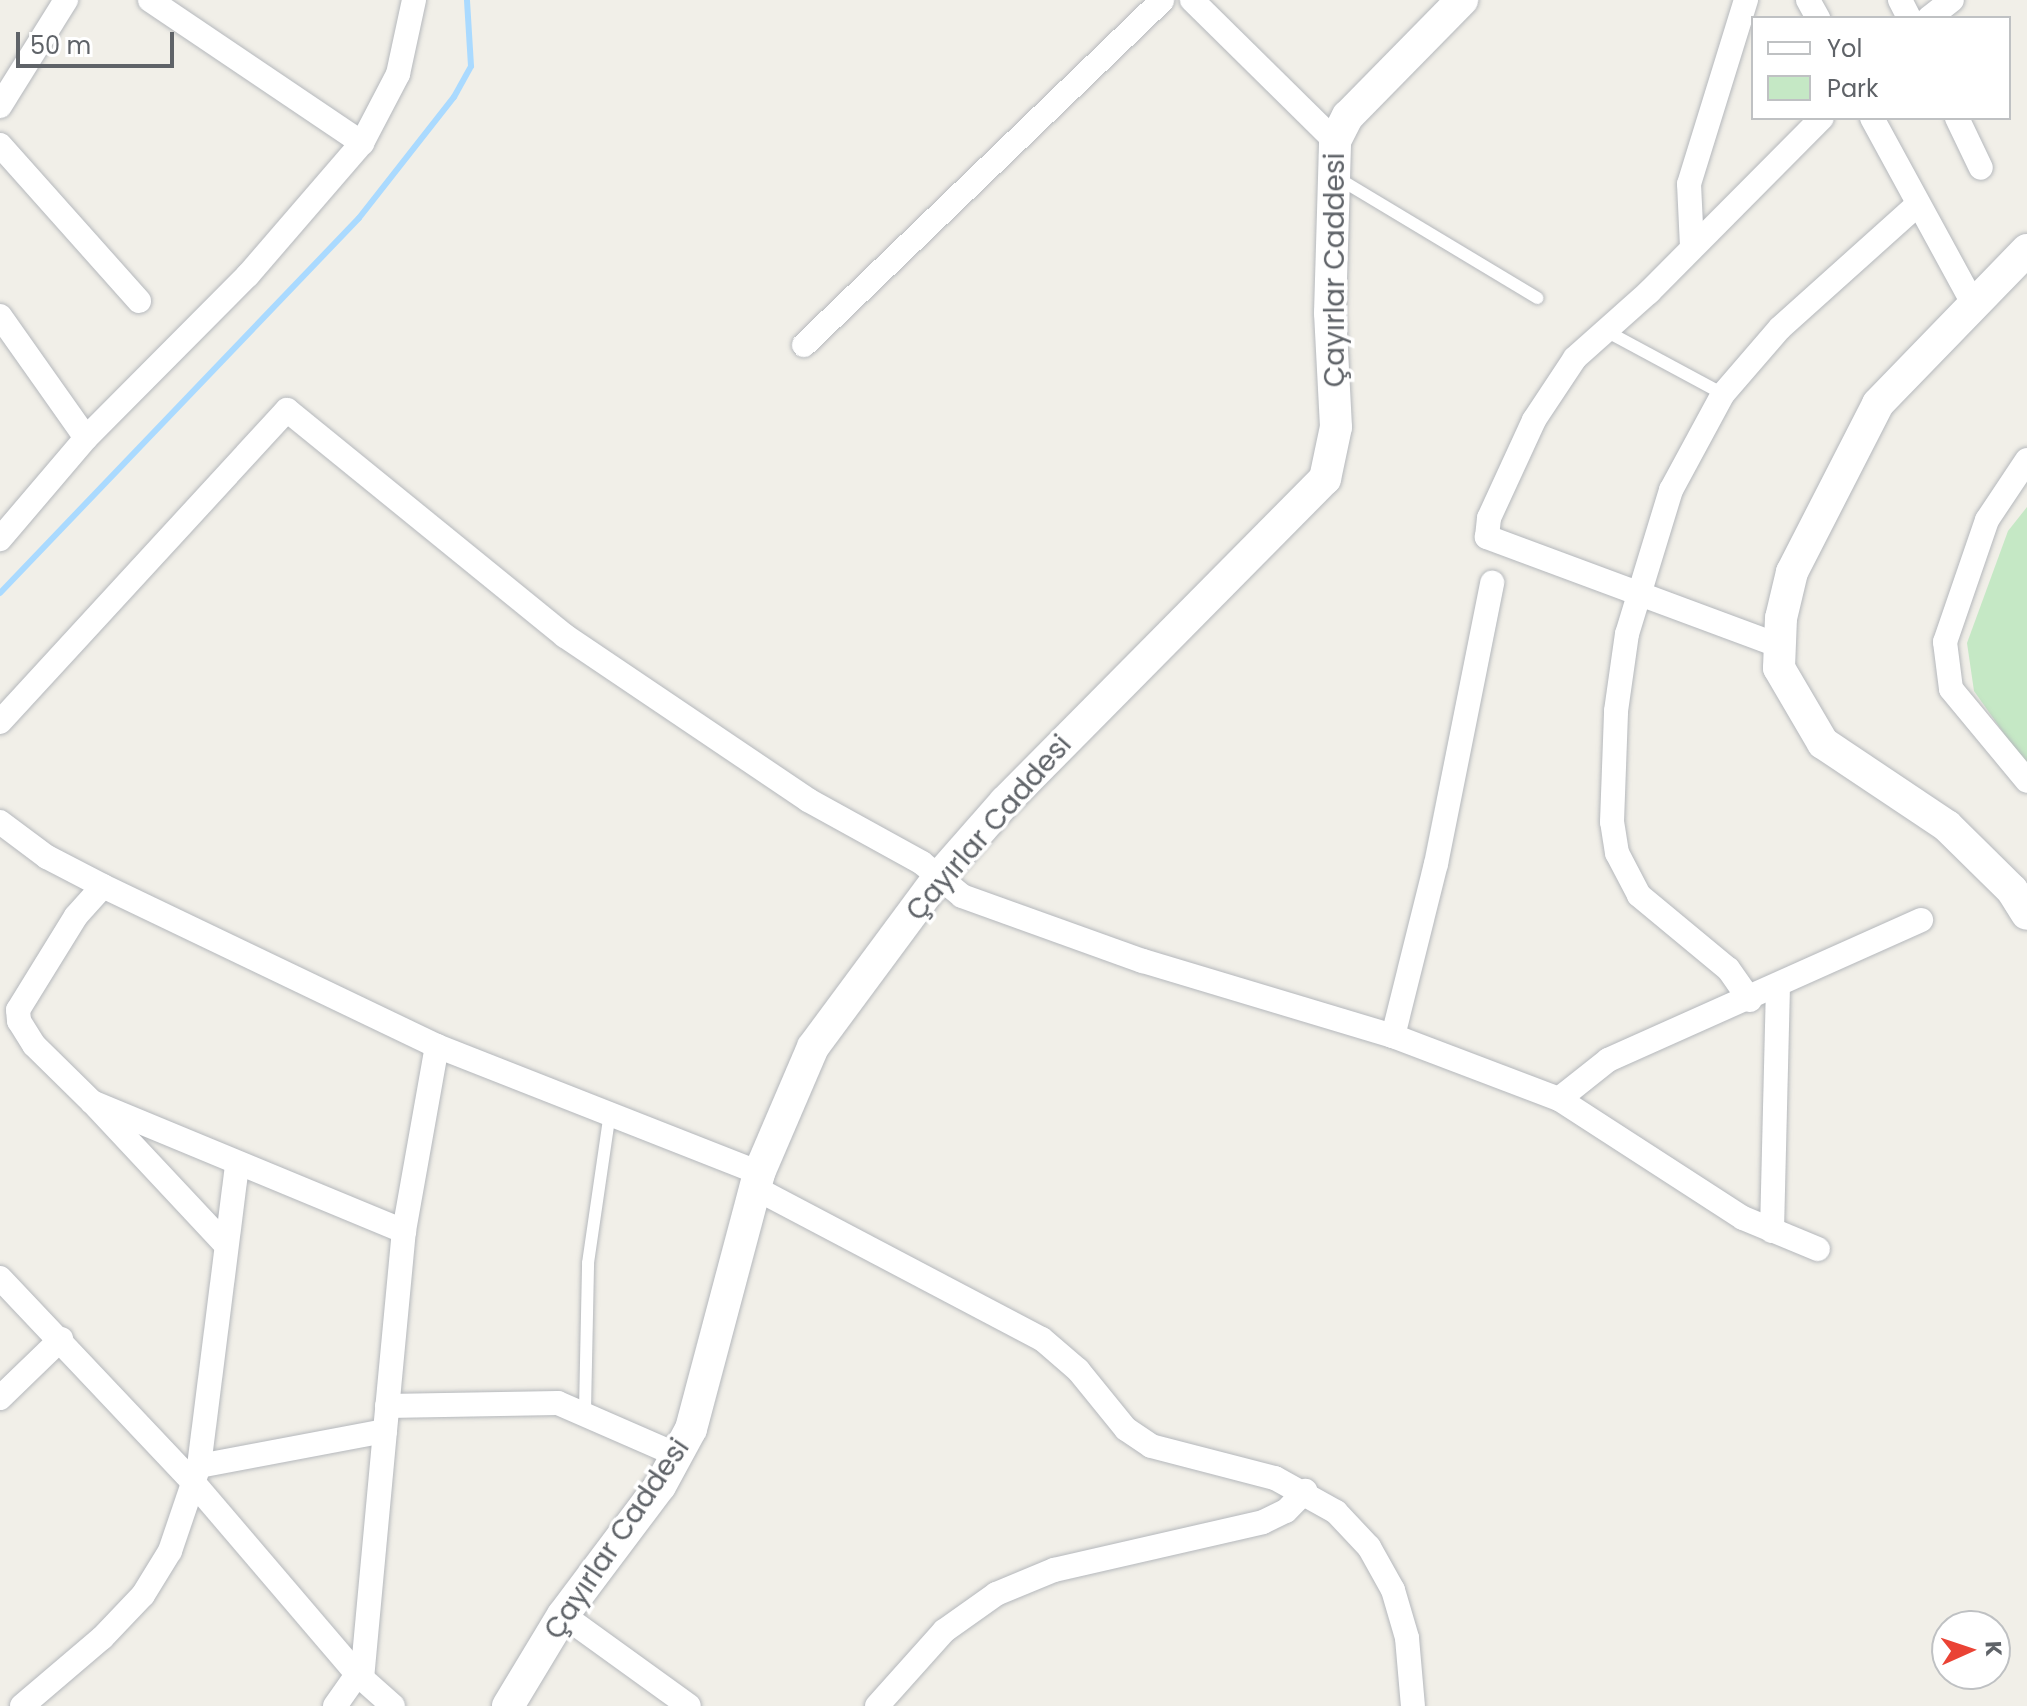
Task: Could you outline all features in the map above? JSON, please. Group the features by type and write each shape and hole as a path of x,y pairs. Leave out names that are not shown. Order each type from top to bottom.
{"street":[{"path":"0,106 66,0"},
{"path":"150,0 362,143"},
{"path":"0,539 86,438 238,286 362,143 398,74 414,0"},
{"path":"804,345 1162,0"},
{"path":"1192,0 1335,141"},
{"name":"Çayırlar Caddesi","path":"508,1706 563,1615 677,1455 691,1429 757,1180 813,1047 939,877 1016,790 1325,479 1336,427 1330,313 1335,141 1348,116 1462,0"},
{"path":"1692,247 1689,184 1746,0"},
{"path":"1932,16 1952,0"},
{"path":"1780,646 1487,537 1489,518 1534,420 1575,358 1820,120"},
{"path":"1873,120 1916,206 1974,305"},
{"path":"1958,120 1981,168"},
{"path":"0,145 139,301"},
{"path":"1750,1000 1728,969 1639,895 1617,853 1612,822 1616,711 1637,593 1671,490 1723,394 1780,328 1916,206"},
{"path":"2027,250 1878,404 1792,572 1779,668 1823,743 1947,826 2012,890 2027,914"},
{"path":"0,316 86,438"},
{"path":"0,722 287,410 565,636 808,800 939,877 962,896 1130,956 1393,1036 1559,1099 1743,1218 1818,1249"},
{"path":"2027,460 1987,520 1945,642 1951,689 2027,781"},
{"path":"1393,1036 1436,864 1492,583"},
{"path":"0,822 47,857 103,886 437,1046 610,1112 757,1180 1042,1339 1078,1370 1126,1429 1151,1446 1275,1478 1305,1491 1354,1529 1382,1567 1407,1638 1413,1706"},
{"path":"103,886 76,916 18,1010 19,1021 34,1045 226,1245"},
{"path":"1559,1099 1599,1065 1778,988 1921,920"},
{"path":"1772,1231 1778,988"},
{"path":"335,1706 360,1677 404,1231 437,1046"},
{"path":"92,1102 237,1166 404,1231"},
{"path":"22,1706 102,1638 143,1595 170,1551 196,1474 237,1166"},
{"path":"0,1278 196,1474 360,1677 393,1706"},
{"path":"0,1398 61,1339"},
{"path":"387,1406 503,1400 558,1403 585,1410 677,1455"},
{"path":"196,1474 385,1431"},
{"path":"877,1706 944,1631 996,1594 1054,1570 1263,1522 1286,1511 1305,1491"},
{"path":"563,1615 689,1706"}],"lane":[{"path":"1333,175 1537,298"},
{"path":"1606,331 1723,394"},
{"path":"585,1410 588,1263 610,1112"}],"green space":[{"path":"2027,507 2027,766 1974,691 1967,643 2008,531"}],"waterway":[{"path":"0,593 359,218 454,97 471,66 467,0"}]}
